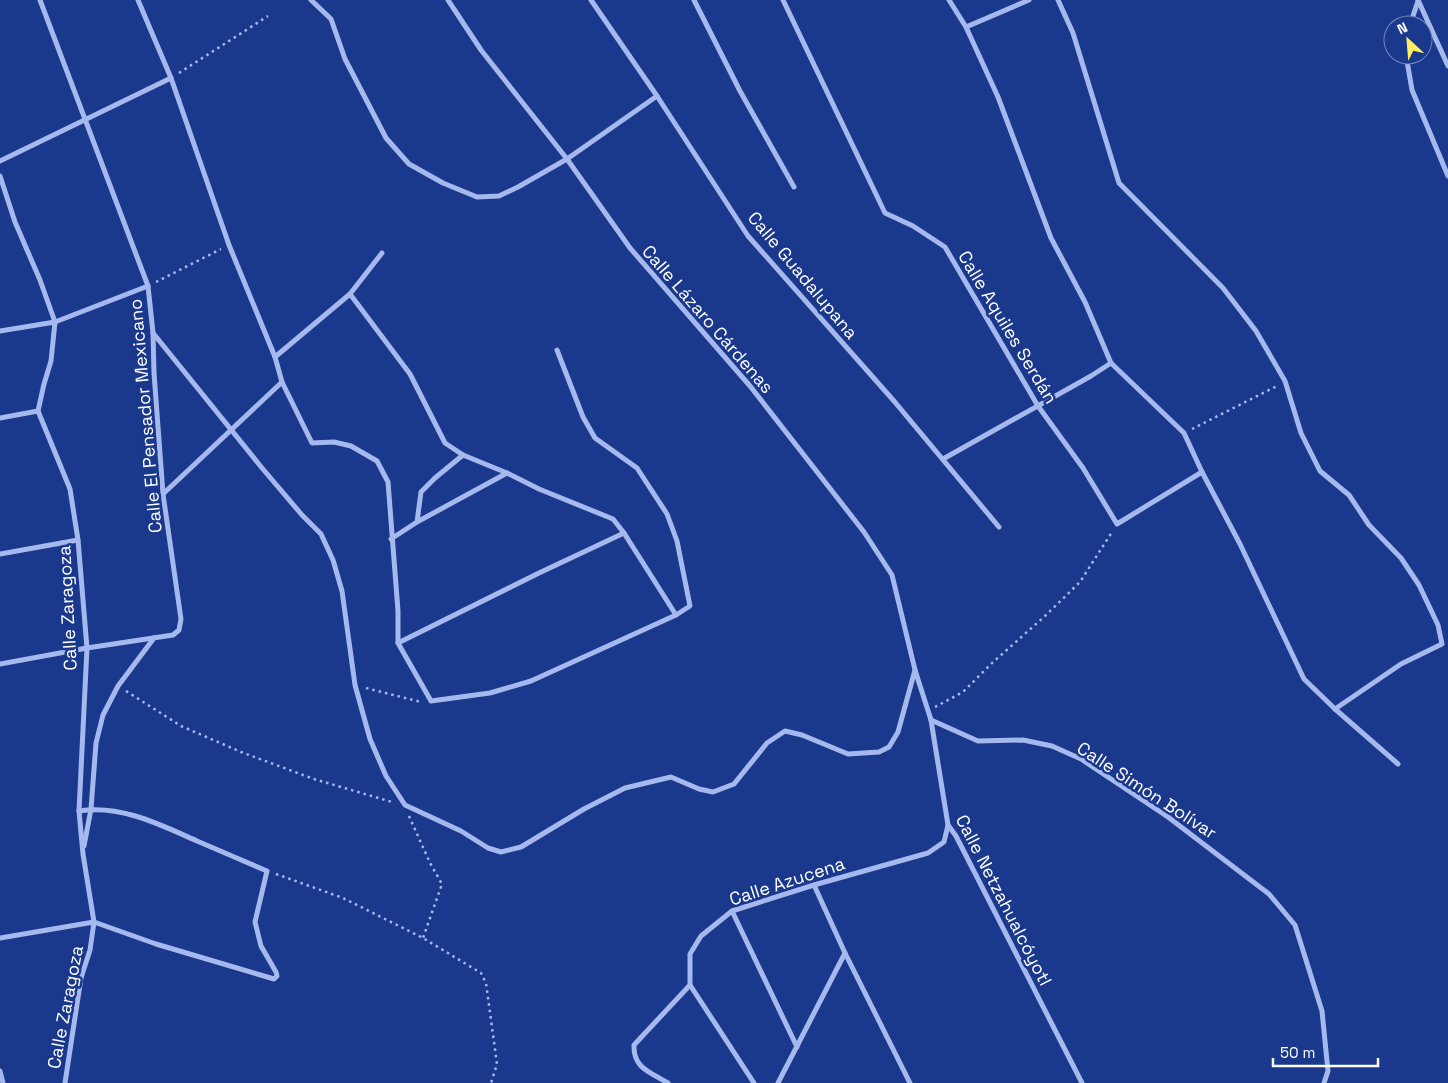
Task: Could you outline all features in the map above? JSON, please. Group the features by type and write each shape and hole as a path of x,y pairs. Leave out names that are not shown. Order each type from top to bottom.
{"street":[{"name":"Calle El Pensador Mexicano","path":"40,0 148,286 153,333 163,494 181,619 179,630 174,635 154,638"},
{"path":"138,0 170,78 229,245 276,357 282,382 312,442 334,442 351,446 377,461 388,482 398,610 398,643 431,701 490,693 531,681 676,615 690,606 677,541 666,514 637,468 595,438 583,417 557,350"},
{"path":"312,0 331,19 345,59 386,138 409,164 443,183 477,197 499,196 567,159 657,96"},
{"name":"Calle Lázaro Cárdenas","path":"448,0 481,50 567,159 630,248 750,386 864,532 892,575 915,670 928,711"},
{"name":"Calle Guadalupana","path":"591,0 657,96 748,236 1000,527"},
{"path":"694,0 740,91 794,187"},
{"name":"Calle Aquiles Serdán","path":"784,0 885,213 913,226 945,247 1038,406 1083,468 1117,524"},
{"path":"949,0 966,27 998,97 1051,238 1085,302 1111,363 1184,433 1240,544 1304,679 1398,764"},
{"path":"966,27 1029,0"},
{"path":"1058,0 1073,33 1119,183 1223,288 1256,331 1286,381 1301,433 1320,471 1349,495 1369,525 1401,558 1419,585 1438,625 1442,644 1401,664 1335,709"},
{"path":"1413,15 1418,0"},
{"path":"1418,0 1448,66"},
{"path":"1408,65 1412,90 1448,176"},
{"path":"0,161 86,121 170,78"},
{"path":"0,176 15,222 40,280 55,322 52,361 44,384 38,411 0,418"},
{"path":"276,357 350,294 382,253"},
{"path":"0,331 55,322 148,286"},
{"path":"350,294 410,374 445,443 463,455 613,519 624,533 676,615"},
{"path":"153,333 262,468 302,515 321,534 333,560 342,591 355,685 370,739 386,776 405,806 461,830 488,848 501,852 521,847 584,809 625,788 671,777 699,790 713,792 734,784 767,743 785,731 802,735 848,754 879,752 889,747 898,732 915,670"},
{"path":"942,459 1111,363"},
{"path":"163,494 282,382"},
{"name":"Calle Zaragoza","path":"38,411 70,489 78,540 86,648 80,811 83,854 94,922 90,950 81,978 65,1083"},
{"path":"417,522 421,492 463,455"},
{"path":"1117,524 1202,472"},
{"path":"391,539 417,522 508,473"},
{"path":"398,643 624,533"},
{"path":"0,554 78,540"},
{"path":"0,664 154,638"},
{"path":"83,854 91,809 96,743 103,716 118,686 154,638"},
{"name":"Calle Netzahualcóyotl","path":"928,711 948,825 956,836 1082,1083"},
{"name":"Calle Simón Bolívar","path":"931,720 978,741 1023,740 1052,746 1081,759 1168,817 1269,894 1295,925 1322,1010 1328,1071 1324,1083"},
{"path":"0,938 94,922 156,944 274,979 277,976 261,946 255,922 267,871 148,820 126,814 91,809 80,811"},
{"name":"Calle Azucena","path":"690,985 690,954 701,936 732,911 814,885 928,853 944,842 948,825"},
{"path":"814,885 845,953 910,1083"},
{"path":"732,911 797,1047"},
{"path":"778,1083 845,953"},
{"path":"668,1083 640,1066 634,1055 634,1044 690,985 754,1083"},
{"path":"0,1071 3,1083"}],"path":[{"path":"170,78 268,16"},
{"path":"148,286 229,245"},
{"path":"1184,433 1286,381"},
{"path":"928,711 963,692 990,664 1073,589 1080,582 1117,524"},
{"path":"355,685 418,702 431,701"},
{"path":"118,686 181,726 241,752 314,780 405,806 414,829 442,884 423,938"},
{"path":"267,871 343,898 423,938 481,973 486,983 497,1064 491,1083"}]}
